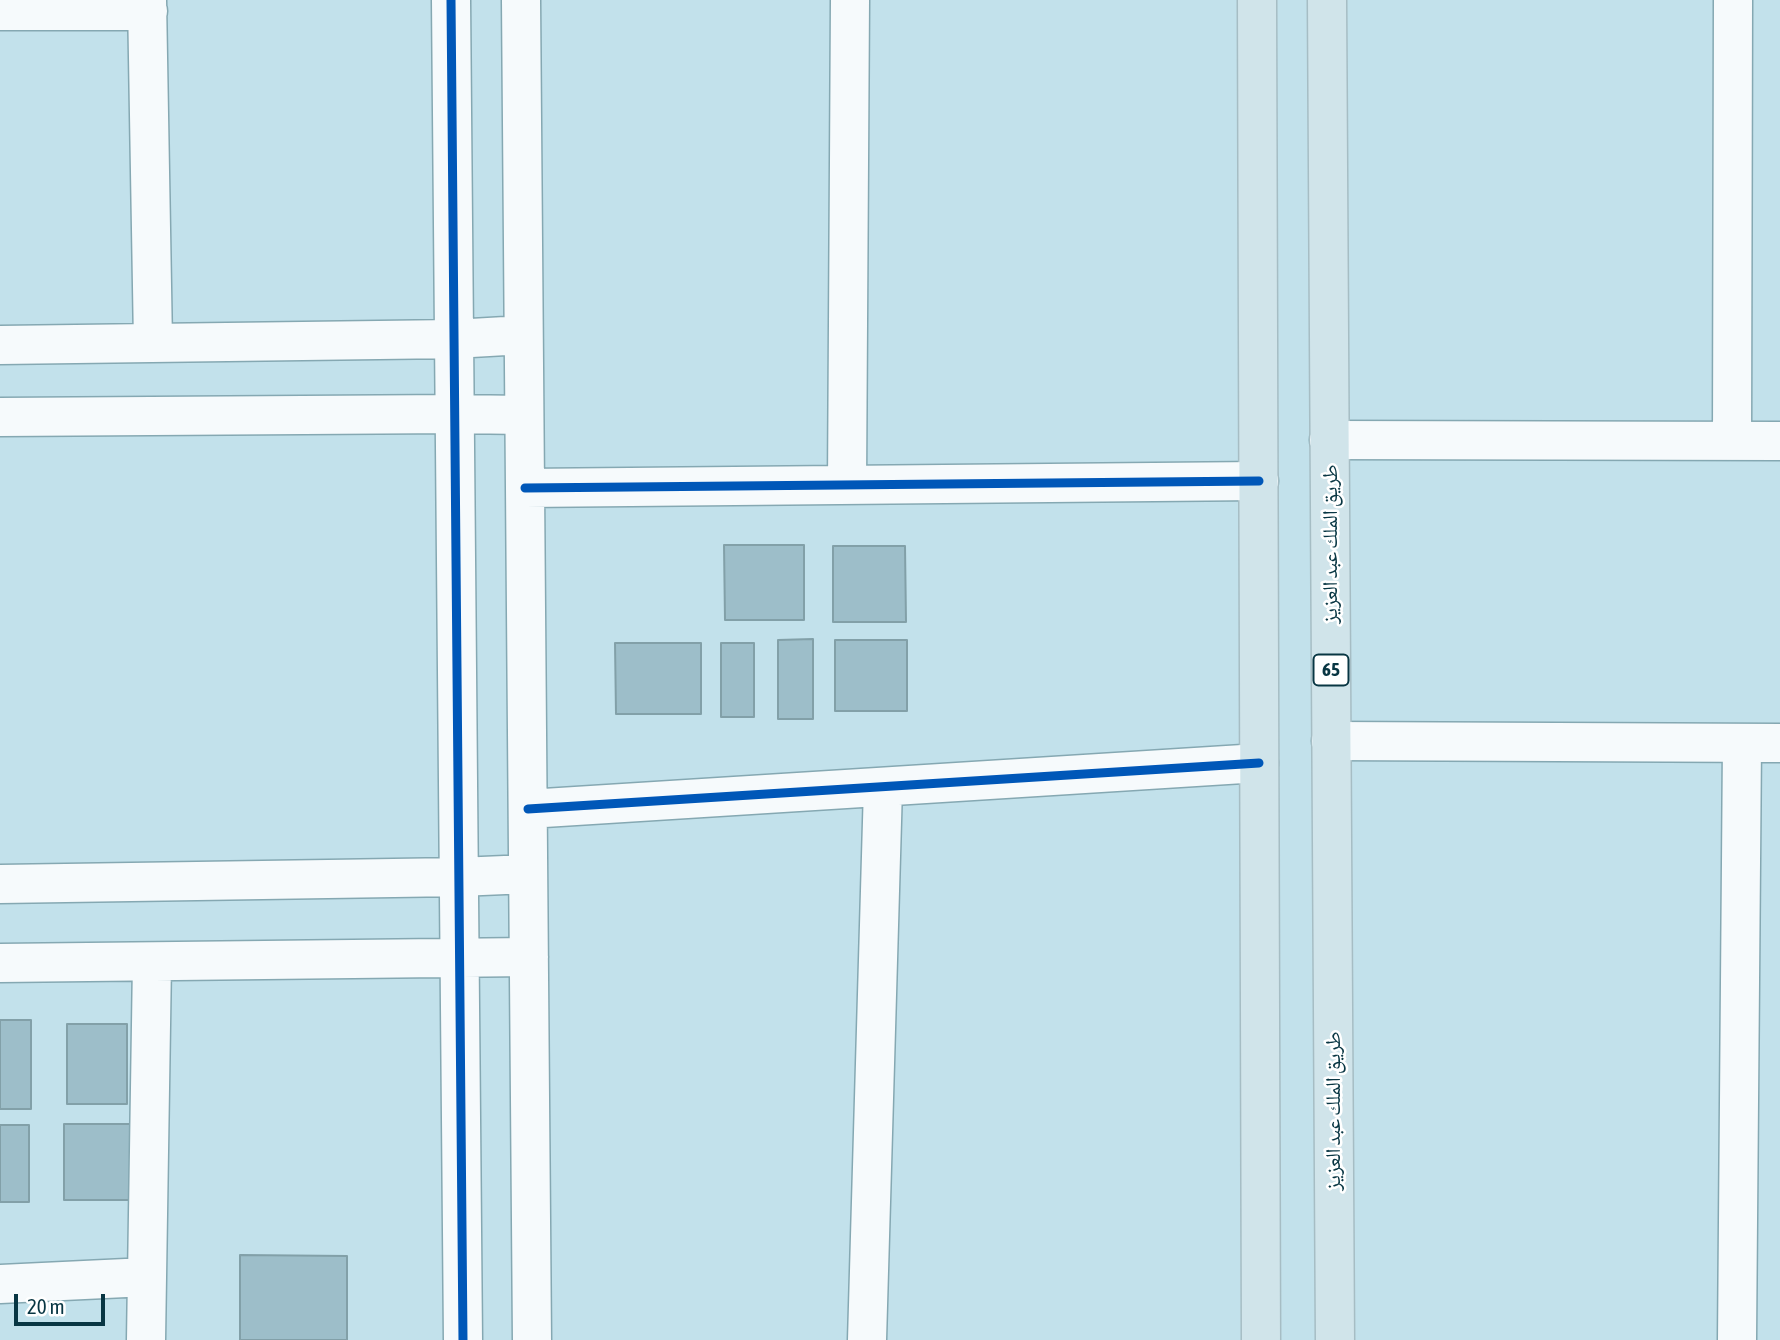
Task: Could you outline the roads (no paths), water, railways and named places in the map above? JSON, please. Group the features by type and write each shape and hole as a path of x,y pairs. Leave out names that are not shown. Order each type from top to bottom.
{"highway":[{"path":"1257,0 1261,1340"},
{"name":"طريق الملك عبد العزيز","path":"1327,0 1335,1340"}],"street":[{"path":"451,0 463,1340"},
{"path":"521,0 532,1340"},
{"path":"847,485 850,0"},
{"path":"1732,441 1733,0"},
{"path":"0,11 148,5 153,343"},
{"path":"0,345 454,339 523,335"},
{"path":"0,417 524,415"},
{"path":"1329,440 1780,441"},
{"path":"525,488 1259,481"},
{"path":"1331,741 1780,743"},
{"path":"1737,1340 1742,743"},
{"path":"528,809 1259,763"},
{"path":"867,1340 883,787"},
{"path":"0,884 528,874"},
{"path":"0,963 529,957"},
{"path":"146,1340 152,961"},
{"path":"0,1284 147,1277"}]}
